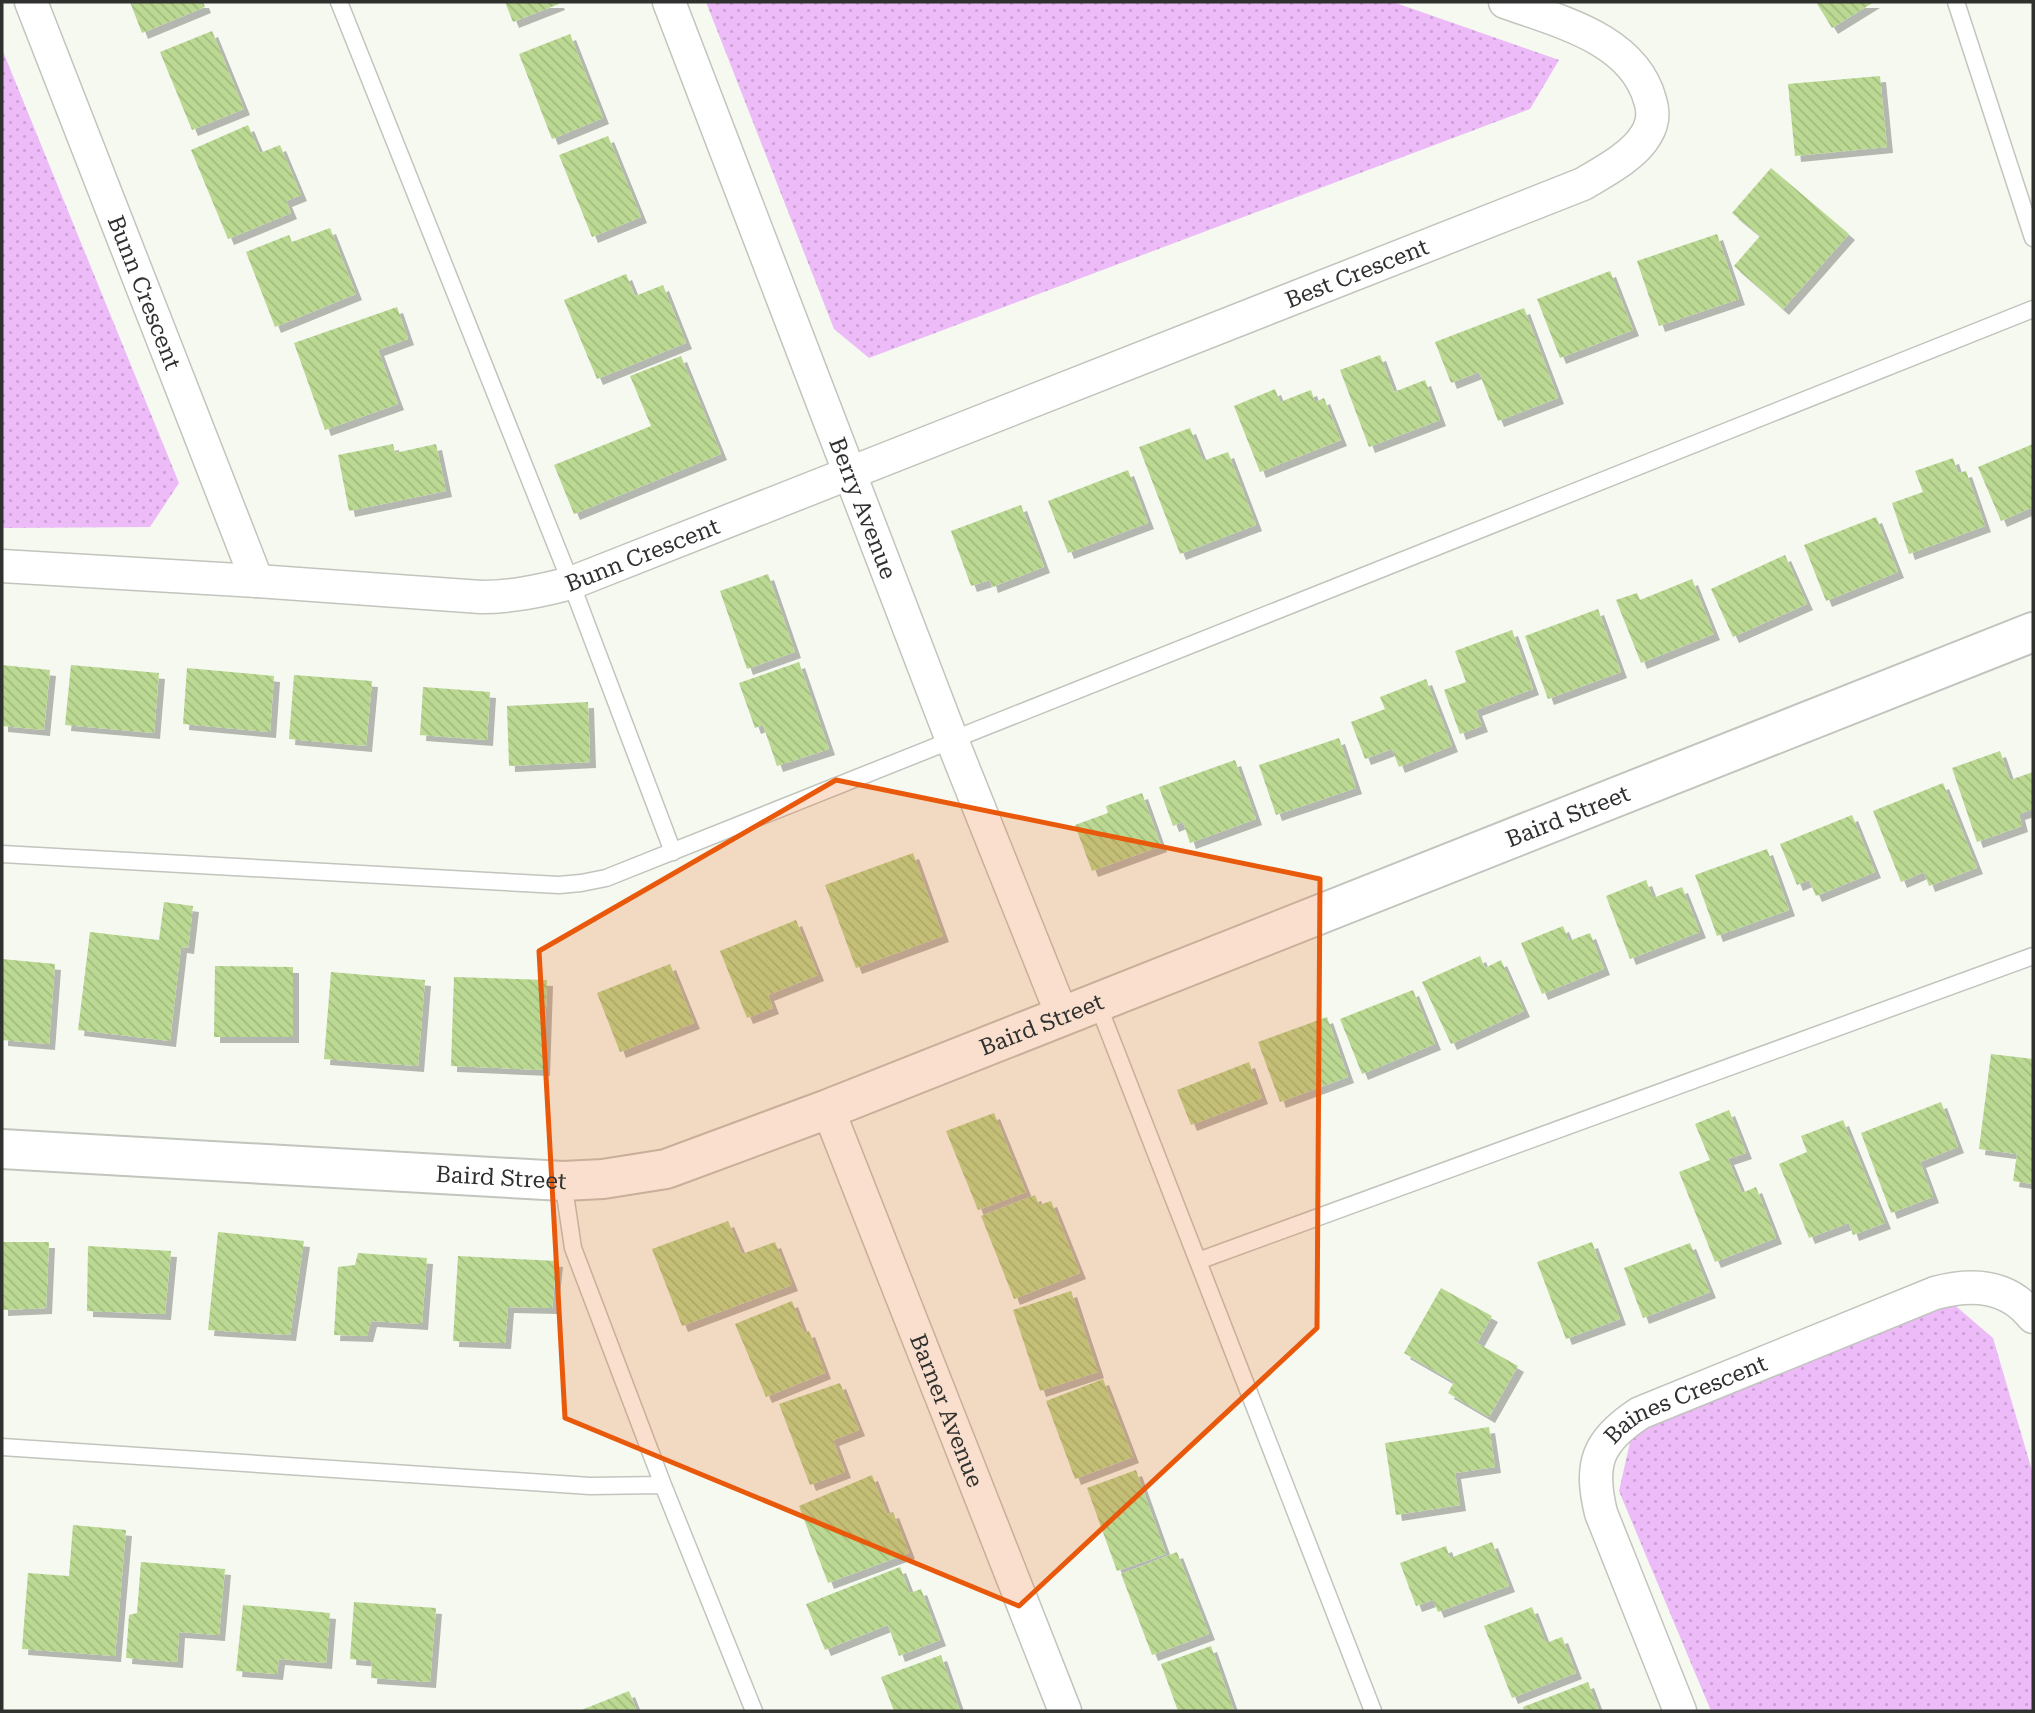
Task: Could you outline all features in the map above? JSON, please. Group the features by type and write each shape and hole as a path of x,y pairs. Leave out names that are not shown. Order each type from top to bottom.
{"street":[{"name":"Bunn Crescent","path":"32,2 257,581"},
{"name":"Berry Avenue","path":"669,2 952,740 1062,1015"},
{"name":"Best Crescent","path":"851,473 1583,184 1618,163 1646,136 1654,113 1640,77 1626,60 1604,42 1573,26 1505,2"},
{"name":"Bunn Crescent","path":"2,566 504,597 570,583 851,473"},
{"name":"Baird Street","path":"2,1149 563,1181 603,1180 666,1169 828,1109 2033,632"},
{"name":"Barner Avenue","path":"828,1109 1065,1711"},
{"name":"Baines Crescent","path":"1680,1711 1601,1513 1595,1472 1608,1439 1621,1425 1640,1413 1935,1293 1964,1287 1984,1287 2004,1293 2020,1303 2033,1317"}],"lane":[{"path":"339,2 570,583 673,852"},
{"path":"1956,2 2033,238"},
{"path":"2,854 559,885 606,878 2033,309"},
{"path":"1198,1262 2033,956"},
{"path":"1097,1002 1373,1711"},
{"path":"563,1181 573,1248 663,1485 754,1711"},
{"path":"2,1447 590,1486 663,1485"}],"highlighted area":[{"path":"836,780 1320,879 1317,1328 1019,1606 565,1418 539,951"}],"shaded area":[{"path":"706,2 1393,2 1559,60 1530,109 869,358 834,329"},
{"path":"2,49 179,483 150,527 2,528"},
{"path":"1944,1296 1993,1338 2033,1474 2033,1711 1711,1711 1619,1491 1633,1429"}],"building":[{"path":"130,2 203,2 205,7 142,33"},
{"path":"505,2 558,2 559,4 513,22"},
{"path":"1816,2 1874,2 1832,28"},
{"path":"212,31 244,109 192,130 160,52"},
{"path":"570,34 603,118 552,139 519,54"},
{"path":"1880,76 1887,147 1795,156 1788,84"},
{"path":"248,125 260,153 280,145 301,195 286,201 291,213 228,239 191,150"},
{"path":"608,136 641,217 592,237 559,155"},
{"path":"1771,168 1849,234 1783,309 1734,266 1760,236 1732,213"},
{"path":"330,228 356,294 275,327 246,252 289,235 292,242"},
{"path":"1717,234 1739,299 1659,326 1637,261"},
{"path":"1610,271 1633,330 1560,358 1537,299"},
{"path":"626,274 635,296 663,285 686,343 597,379 564,300"},
{"path":"397,307 408,339 378,350 398,404 325,430 294,343"},
{"path":"1524,308 1558,398 1498,421 1479,372 1451,383 1435,342"},
{"path":"1380,355 1394,392 1425,380 1440,420 1369,447 1340,370"},
{"path":"681,356 721,454 574,514 554,465 651,426 630,376"},
{"path":"1275,389 1280,402 1311,390 1315,402 1324,398 1341,440 1260,472 1234,406"},
{"path":"1190,428 1203,461 1228,452 1256,525 1180,554 1139,447"},
{"path":"393,444 395,453 436,444 446,491 349,511 338,455"},
{"path":"2033,444 2033,507 2001,521 1978,467"},
{"path":"1953,458 1958,473 1966,471 1985,526 1909,554 1892,503 1923,492 1915,471"},
{"path":"1128,470 1148,523 1068,553 1048,501"},
{"path":"1021,505 1044,567 992,587 990,580 971,586 951,531"},
{"path":"1876,517 1898,572 1826,601 1804,545"},
{"path":"1785,555 1807,604 1733,637 1711,589"},
{"path":"768,574 795,652 747,669 720,591"},
{"path":"1692,579 1714,634 1641,663 1616,600 1637,593 1640,600"},
{"path":"1598,609 1621,672 1548,699 1525,636"},
{"path":"1512,630 1533,689 1476,710 1482,726 1460,734 1444,690 1466,682 1455,651"},
{"path":"799,662 829,749 777,766 763,725 755,728 739,683"},
{"path":"2,665 50,670 44,730 2,726"},
{"path":"71,665 159,673 154,733 65,725"},
{"path":"187,668 274,676 270,732 183,724"},
{"path":"294,675 372,681 366,746 289,739"},
{"path":"1426,679 1452,746 1399,767 1392,749 1365,759 1351,722 1385,709 1380,697"},
{"path":"423,687 490,692 487,740 420,735"},
{"path":"588,702 590,762 509,766 507,706"},
{"path":"1339,738 1356,788 1276,815 1259,765"},
{"path":"2000,751 2010,780 2033,772 2033,809 2019,814 2022,826 1977,842 1952,768"},
{"path":"1235,760 1256,819 1190,843 1183,822 1173,826 1159,787"},
{"path":"1943,783 1977,868 1929,886 1924,872 1901,882 1873,811"},
{"path":"1142,793 1161,846 1092,871 1075,825 1108,813 1106,806"},
{"path":"1852,815 1875,872 1816,896 1809,880 1797,885 1780,844"},
{"path":"1767,849 1789,910 1717,936 1695,875"},
{"path":"913,853 943,936 856,968 825,885"},
{"path":"1646,880 1653,898 1682,887 1700,932 1630,959 1606,896"},
{"path":"164,902 193,906 188,948 181,947 170,1041 78,1030 90,932 159,940"},
{"path":"796,920 818,975 768,995 773,1008 747,1018 720,951"},
{"path":"1563,926 1569,941 1590,933 1604,969 1542,994 1521,943"},
{"path":"1480,956 1485,968 1501,960 1524,1011 1451,1044 1422,982"},
{"path":"2,959 55,964 49,1044 2,1040"},
{"path":"670,964 694,1023 620,1052 597,993"},
{"path":"215,966 293,967 293,1037 214,1037"},
{"path":"331,972 425,980 418,1066 324,1059"},
{"path":"454,977 547,980 544,1070 451,1066"},
{"path":"1413,990 1435,1044 1362,1074 1340,1019"},
{"path":"1327,1017 1348,1077 1280,1102 1258,1042"},
{"path":"1991,1054 2033,1059 2033,1184 2013,1181 2017,1154 1979,1149"},
{"path":"1249,1062 1262,1098 1191,1125 1177,1090"},
{"path":"1941,1102 1958,1147 1920,1162 1933,1197 1891,1213 1861,1133"},
{"path":"1729,1110 1746,1153 1728,1159 1742,1193 1756,1187 1776,1238 1715,1262 1679,1172 1710,1160 1695,1124"},
{"path":"994,1113 1026,1192 978,1210 946,1131"},
{"path":"1843,1120 1885,1223 1853,1235 1849,1223 1809,1238 1779,1164 1807,1152 1801,1136"},
{"path":"1035,1195 1039,1205 1051,1201 1080,1273 1014,1299 981,1216"},
{"path":"728,1221 742,1254 775,1242 792,1285 682,1326 652,1249"},
{"path":"218,1232 304,1241 290,1335 208,1330"},
{"path":"2,1242 49,1242 46,1308 2,1310"},
{"path":"1592,1242 1620,1319 1566,1339 1537,1262"},
{"path":"1690,1243 1710,1292 1643,1318 1624,1268"},
{"path":"88,1246 171,1251 165,1314 87,1311"},
{"path":"358,1253 427,1258 422,1324 371,1321 367,1336 334,1335 338,1267 355,1265"},
{"path":"458,1256 557,1261 552,1308 508,1307 505,1343 453,1341"},
{"path":"1441,1288 1492,1316 1477,1343 1518,1366 1489,1417 1448,1393 1454,1382 1404,1353"},
{"path":"1071,1291 1098,1372 1040,1391 1013,1310"},
{"path":"792,1301 804,1333 809,1331 825,1373 766,1397 735,1324"},
{"path":"1103,1379 1133,1457 1075,1479 1046,1401"},
{"path":"840,1383 859,1430 833,1440 845,1472 810,1485 779,1404"},
{"path":"1489,1427 1495,1467 1455,1473 1460,1505 1396,1515 1385,1443"},
{"path":"1136,1470 1166,1554 1117,1571 1087,1488"},
{"path":"872,1475 887,1514 893,1512 909,1553 828,1583 799,1506"},
{"path":"73,1525 126,1530 115,1656 22,1649 28,1573 69,1576"},
{"path":"1492,1542 1509,1586 1438,1612 1433,1600 1416,1606 1400,1563 1446,1546 1450,1558"},
{"path":"1177,1552 1209,1634 1152,1655 1121,1574"},
{"path":"141,1562 225,1569 219,1635 179,1632 177,1662 126,1658 129,1615 137,1613"},
{"path":"900,1567 910,1593 921,1589 940,1640 899,1656 888,1625 825,1650 806,1604"},
{"path":"354,1602 436,1608 430,1682 371,1678 372,1661 350,1659"},
{"path":"243,1605 330,1613 326,1663 279,1659 277,1674 236,1671"},
{"path":"1532,1607 1546,1643 1562,1637 1576,1673 1512,1698 1484,1626"},
{"path":"1211,1646 1234,1711 1178,1711 1161,1664"},
{"path":"941,1655 960,1711 894,1711 881,1677"},
{"path":"1588,1682 1599,1711 1524,1711 1523,1707"},
{"path":"629,1691 637,1711 579,1711"}]}
